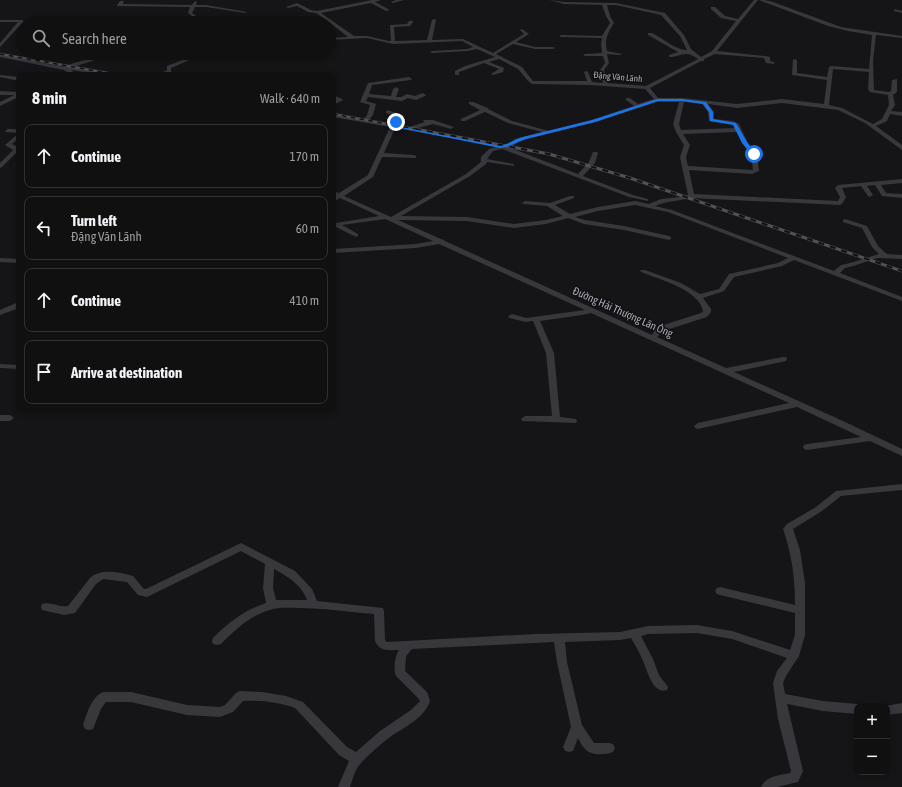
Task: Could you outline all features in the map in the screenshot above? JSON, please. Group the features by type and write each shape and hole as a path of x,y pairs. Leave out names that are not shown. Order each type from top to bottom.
{"street":[{"path":"194,16 190,13 194,6 195,0"},
{"path":"288,7 297,4 310,12 317,12 379,0"},
{"path":"394,2 402,0"},
{"path":"551,0 564,3 616,4 664,15 682,36 688,52"},
{"path":"647,88 702,60 714,52 756,0"},
{"path":"761,0 788,8 838,27 874,34 902,37"},
{"path":"122,2 119,5 216,7 245,12"},
{"path":"372,2 388,10"},
{"path":"638,10 640,2"},
{"path":"604,3 612,23 605,33 603,44 607,63 602,70 606,83"},
{"path":"713,8 723,17 740,21"},
{"path":"896,10 902,12"},
{"path":"317,12 324,16"},
{"path":"429,41 434,20"},
{"path":"0,21 16,22"},
{"path":"393,43 392,26 408,25 411,22"},
{"path":"336,25 353,38"},
{"path":"0,46 16,29"},
{"path":"457,74 457,71 466,66 484,62 495,56 527,34 522,30"},
{"path":"650,34 702,60"},
{"path":"874,34 871,61 871,91 890,94 894,92 896,80"},
{"path":"561,36 605,37"},
{"path":"0,38 9,37"},
{"name":"Đặng Văn Lãnh","path":"336,38 371,37 393,43 459,40 467,41 524,70 531,82 534,83 606,83 647,88 657,100"},
{"path":"513,43 535,48 553,48"},
{"path":"432,52 466,50 477,47"},
{"path":"671,56 688,52"},
{"path":"714,52 765,57 768,58 768,62 772,62"},
{"path":"585,55 605,53 620,54"},
{"path":"0,56 16,59"},
{"path":"22,60 90,72"},
{"path":"33,62 38,60"},
{"path":"66,69 76,64 91,60"},
{"path":"166,72 169,71 169,67 187,60"},
{"path":"795,60 794,74 830,79"},
{"path":"484,62 495,65 503,70 493,74"},
{"path":"826,106 831,67 871,71"},
{"path":"66,69 70,72"},
{"path":"586,72 590,83"},
{"path":"0,76 16,79"},
{"path":"365,121 370,115 373,104 363,102 370,84 409,79"},
{"path":"632,86 634,92"},
{"path":"393,98 396,89"},
{"path":"0,93 16,94"},
{"path":"872,126 885,120 884,117 889,112 892,105 890,94"},
{"path":"366,95 402,99 407,96 416,98 423,95"},
{"path":"0,104 16,96"},
{"path":"628,99 637,106"},
{"path":"390,218 468,175 484,163 484,157 487,153 500,147 510,145 522,139 594,121 657,100 682,100 737,106 789,101 826,106 840,109 867,122 902,148"},
{"path":"682,100 676,124 687,145 683,157 691,196"},
{"path":"471,103 510,122 550,132"},
{"path":"686,168 755,171 754,154 745,143 737,125 733,123 711,120 711,112 704,103"},
{"path":"463,120 486,109"},
{"path":"336,195 370,177 393,126 402,116 388,112"},
{"path":"889,112 902,114"},
{"path":"336,116 500,147 902,299"},
{"path":"426,121 451,127"},
{"path":"406,129 433,122"},
{"path":"679,132 739,130"},
{"path":"8,131 16,133"},
{"path":"16,137 8,145 16,148"},
{"path":"0,166 16,150"},
{"path":"579,176 592,163 595,153"},
{"path":"380,155 414,157"},
{"path":"485,160 512,165"},
{"path":"356,236 337,225 342,223 390,218 467,219 514,226 546,222 598,209 635,203 653,204 691,196 840,204 843,197 838,187 902,181"},
{"path":"877,183 884,195 902,196"},
{"path":"863,184 870,195"},
{"name":"Đường Hải Thượng Lãn Ông","path":"336,196 390,218 902,453"},
{"path":"525,203 550,205 572,197"},
{"path":"550,205 568,216 588,223 624,228 669,238"},
{"path":"845,220 865,227 875,247 884,256"},
{"path":"336,251 416,246 442,242"},
{"path":"835,274 843,266 851,265 877,256 902,257"},
{"path":"699,297 722,290 731,275 785,264 794,258"},
{"path":"0,260 16,261"},
{"path":"642,271 679,284 699,297 707,309 707,312 704,315 660,329 653,338"},
{"path":"0,313 16,306"},
{"path":"512,316 526,320 582,313 592,310"},
{"path":"536,319 550,353 556,419"},
{"path":"725,371 784,359"},
{"path":"0,366 16,367"},
{"path":"698,426 798,404"},
{"path":"0,418 10,418"},
{"path":"525,419 556,419 573,421"},
{"path":"807,447 872,438"},
{"path":"767,787 776,781 794,778 797,771 780,698 779,678 794,656 799,641 800,583 788,528 819,509 836,494 902,487"},
{"path":"46,607 64,611 71,610 93,581 97,577 103,575 130,579 142,592 146,593 240,548 250,551 270,564 292,574 309,592 313,604"},
{"path":"270,564 268,588 272,605"},
{"path":"720,591 800,610"},
{"path":"217,641 236,623 272,605 313,604 379,611 380,641 382,644 387,646 469,640 620,636 648,630 706,630 745,639 794,656"},
{"path":"634,634 648,659 655,678 662,687"},
{"path":"559,637 562,662 577,727 590,747 595,749 609,748"},
{"path":"344,787 352,766 357,759 384,735 415,713 424,704 425,701 423,695 400,673 401,655 409,645"},
{"path":"88,725 96,706 103,697 131,697 187,710 220,712 229,709 240,696 254,697 299,705 343,751 357,759"},
{"path":"780,698 823,706 854,709"},
{"path":"890,710 902,708"},
{"path":"569,747 577,727"}],"railway":[{"path":"0,54 16,57"},
{"path":"34,60 102,72"},
{"path":"336,115 420,130"},
{"path":"415,129 549,154 630,178 902,271"}],"route":[{"path":"396,122 393,126 500,147 510,145 517,140 594,121 657,100 682,100 704,103 711,112 711,120 737,125 745,143 754,154"}]}
